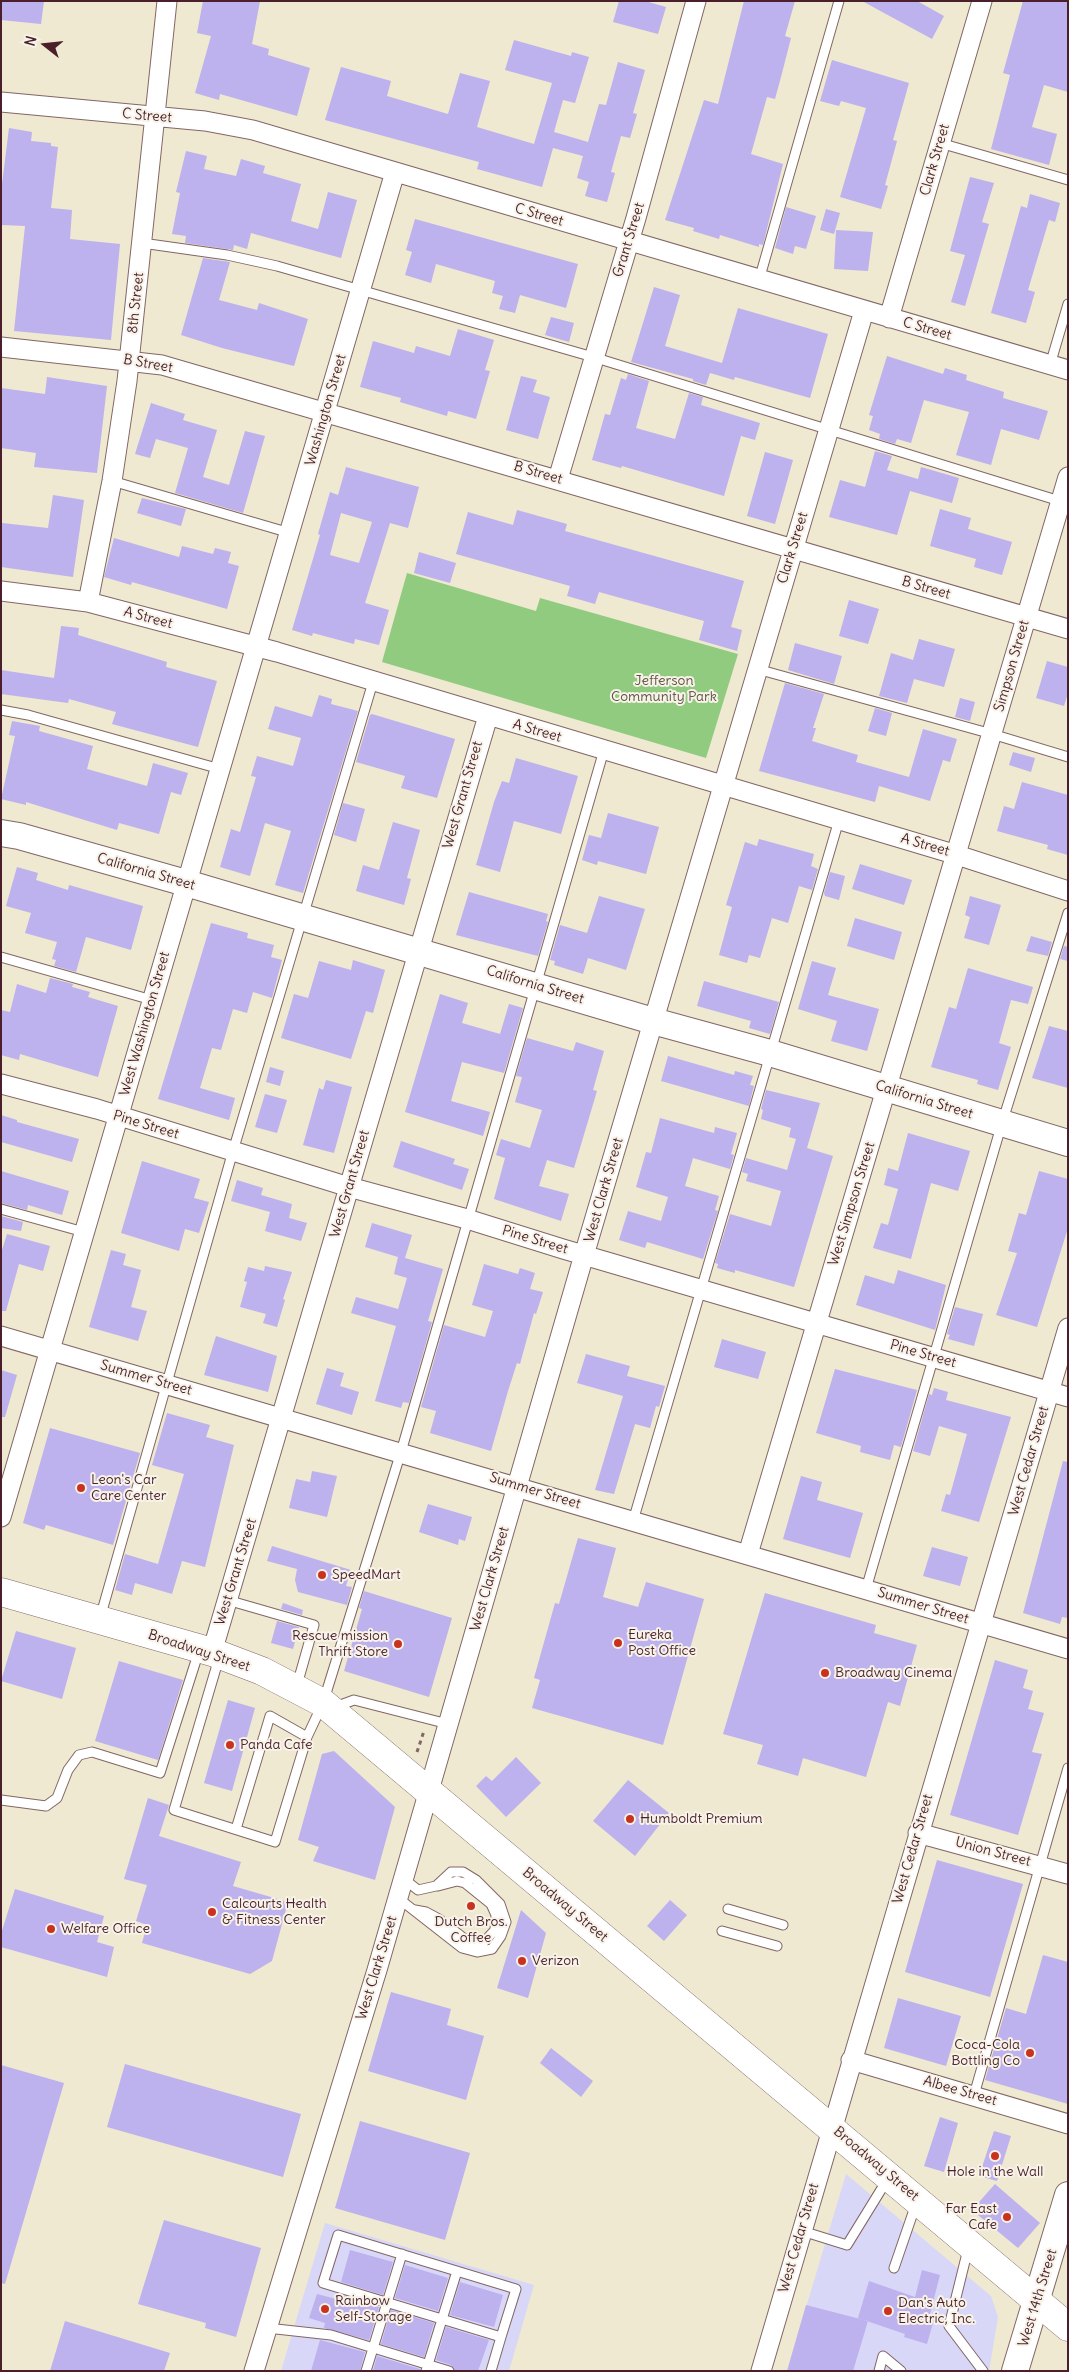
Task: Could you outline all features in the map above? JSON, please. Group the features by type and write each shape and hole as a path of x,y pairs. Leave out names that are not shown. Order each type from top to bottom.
{"highway":[{"name":"Broadway Street","path":"1,1592 211,1652 262,1671 327,1706 430,1790 1068,2327"}],"street":[{"name":"8th Street","path":"88,602 112,480 130,360 167,1"},
{"name":"Grant Street","path":"558,478 629,241 696,1"},
{"name":"Clark Street","path":"889,318 982,1"},
{"name":"C Street","path":"1,102 228,124 1059,368"},
{"name":"Washington Street","path":"255,646 290,533 395,172"},
{"name":"Clark Street","path":"723,786 864,311"},
{"name":"B Street","path":"1,347 162,365 558,478 793,550 1068,629"},
{"name":"Simpson Street","path":"957,854 1027,616 1064,502 1068,477"},
{"name":"A Street","path":"1,591 88,602 255,646 957,854 1068,890"},
{"name":"West Washington Street","path":"1,1517 255,646"},
{"name":"West Grant Street","path":"211,1652 488,716"},
{"name":"West Clark Street","path":"254,2371 405,1904 404,1879 448,1724 723,786"},
{"name":"California Street","path":"1,833 19,836 418,950 1068,1143"},
{"name":"West Simpson Street","path":"748,1554 957,854"},
{"name":"Pine Street","path":"1,1084 118,1116 349,1187 467,1219 584,1256 934,1356 1068,1397"},
{"name":"West Cedar Street","path":"761,2371 831,2127 1068,1328"},
{"name":"Summer Street","path":"1,1336 1068,1648"},
{"name":"Union Street","path":"918,1832 1068,1874"},
{"name":"Albee Street","path":"851,2060 1068,2124"},
{"name":"West 14th Street","path":"1016,2371 1067,2202"}],"lane":[{"path":"759,280 840,1"},
{"path":"940,143 1068,180"},
{"path":"142,243 227,255 277,266 593,357 1064,502"},
{"path":"1059,368 1068,304"},
{"path":"112,480 290,533"},
{"path":"757,669 1068,757"},
{"path":"99,1620 232,1150 294,944 304,918 373,682"},
{"path":"1,710 28,715 220,769"},
{"path":"211,1652 174,1810 236,1828 275,1842 307,1737 327,1706 604,750"},
{"path":"633,1520 839,820"},
{"path":"866,1589 968,1246 1002,1123 1068,913"},
{"path":"1,957 152,1000"},
{"path":"1,1209 84,1232"},
{"path":"227,1600 314,1625 296,1688"},
{"path":"1,1800 46,1806 57,1798 68,1770 79,1755 92,1752 160,1773 211,1652"},
{"path":"327,1706 354,1700 448,1724"},
{"path":"236,1828 270,1716 307,1737"},
{"path":"974,2095 1068,1768"},
{"path":"404,1879 418,1890 436,1886 451,1872 463,1872 476,1880 500,1904 506,1922 501,1936 492,1950 478,1952 462,1948 405,1904"},
{"path":"728,1909 783,1925"},
{"path":"722,1931 777,1946"},
{"path":"801,2230 847,2246 889,2176"},
{"path":"894,2268 918,2199"},
{"path":"491,2371 516,2289 338,2235 323,2283 501,2337"},
{"path":"970,2243 949,2326 983,2371"},
{"path":"366,2371 402,2254"},
{"path":"427,2368 457,2271"},
{"path":"267,2328 331,2335 427,2368 449,2371"},
{"path":"879,2371 883,2356 901,2371"}],"path":[{"path":"417,1752 424,1730"}],"shaded area":[{"path":"846,2174 991,2296 998,2317 989,2371 787,2371"},
{"path":"325,2223 534,2285 509,2371 281,2371"}],"green space":[{"name":"Jefferson Community Park","path":"407,573 536,611 540,598 738,654 706,758 382,662"}],"building":[{"path":"1,1 44,1 41,24 1,20"},
{"path":"203,1 260,1 252,44 269,49 268,55 310,68 297,116 220,94 219,100 195,93 211,36 197,33"},
{"path":"619,1 645,1 666,7 658,34 613,22"},
{"path":"744,1 795,1 785,36 791,38 775,99 767,97 751,154 783,164 763,245 759,244 759,247 720,235 719,239 693,231 694,228 665,220 704,100 718,104"},
{"path":"862,1 917,1 944,16 932,39"},
{"path":"1023,1 1068,1 1068,92 1044,85 1032,127 1057,134 1049,165 991,149 1010,75 1003,73"},
{"path":"514,40 571,56 572,52 589,57 575,103 563,100 554,132 588,142 599,104 606,105 618,62 645,70 633,113 637,114 630,138 621,136 611,172 615,173 607,202 585,196 589,182 577,178 583,156 553,148 542,187 477,169 479,162 325,120 341,67 391,81 387,96 448,114 460,73 490,81 477,127 534,144 552,83 505,70"},
{"path":"832,60 909,83 893,140 897,141 885,185 888,186 881,209 840,197 866,108 841,101 839,106 820,101"},
{"path":"9,128 32,132 31,141 51,143 51,146 58,147 51,208 72,210 70,239 120,244 111,340 14,331 25,226 1,225 1,192"},
{"path":"186,151 207,156 204,169 236,176 241,159 265,166 263,173 301,184 291,221 318,229 328,192 357,200 341,258 251,233 247,249 234,245 233,250 185,243 186,236 172,234 180,193 176,192"},
{"path":"970,177 994,183 982,222 989,224 965,306 951,302 965,255 950,251"},
{"path":"1030,194 1060,203 1055,222 1049,220 1028,290 1035,292 1026,323 991,313 1021,206 1027,208"},
{"path":"786,207 816,216 806,249 795,246 793,254 775,248"},
{"path":"826,209 840,213 834,234 820,230"},
{"path":"415,219 578,264 566,308 520,295 515,313 499,309 503,296 492,293 495,281 436,264 431,283 405,275 412,252 406,250"},
{"path":"836,230 873,232 868,271 834,269"},
{"path":"203,258 230,262 219,300 257,310 259,303 308,319 294,366 222,348 181,335"},
{"path":"654,287 680,295 665,346 722,363 738,308 828,334 810,398 735,377 734,380 710,373 706,385 693,381 693,379 631,362"},
{"path":"551,317 574,323 569,342 545,335"},
{"path":"458,329 494,340 485,370 490,371 476,419 448,411 447,416 400,402 401,398 360,387 373,341 414,353 416,346 450,356"},
{"path":"887,356 943,374 945,368 967,375 966,380 1004,392 1003,398 1048,411 1039,440 1001,429 991,465 956,455 969,412 924,400 911,443 897,439 895,444 879,439 880,434 869,430 873,416 869,415"},
{"path":"628,374 649,381 636,428 675,439 689,393 703,397 701,405 760,423 755,440 741,436 724,496 622,466 621,468 592,460 605,414 610,415 621,378 626,380"},
{"path":"521,376 537,380 533,392 550,397 538,439 506,430"},
{"path":"47,377 107,386 97,473 34,467 36,453 1,448 1,388 45,394"},
{"path":"151,403 185,414 183,420 217,430 203,477 229,485 245,431 265,436 243,513 175,493 188,448 156,439 150,458 135,454"},
{"path":"875,451 892,456 887,470 918,479 921,467 959,478 952,503 910,491 897,535 829,517 840,480 865,487"},
{"path":"765,452 793,460 775,524 747,516"},
{"path":"346,467 419,487 408,528 390,523 365,603 389,610 379,645 355,639 354,644 313,633 312,636 292,630 320,535 318,534 330,492 338,495","holes":["341,513 372,522 359,563 330,555"]},
{"path":"53,495 84,500 73,577 1,567 2,523 48,528"},
{"path":"142,498 186,509 181,526 137,513"},
{"path":"940,509 971,518 968,529 1012,542 1002,575 974,567 976,559 930,546"},
{"path":"517,510 567,524 565,531 744,581 731,627 742,630 737,651 699,640 704,621 599,592 595,604 567,596 570,586 456,554 468,512 513,525"},
{"path":"114,538 179,557 182,546 213,554 215,548 231,552 228,563 239,566 227,609 132,582 131,585 104,577"},
{"path":"419,552 456,563 450,583 414,573"},
{"path":"849,600 879,609 868,644 839,636"},
{"path":"61,626 79,628 78,635 167,662 166,667 217,681 198,747 112,724 116,712 69,699 68,703 1,694 1,670 54,678"},
{"path":"919,639 955,649 944,687 914,679 907,703 879,696 891,653 913,660"},
{"path":"795,643 842,656 834,684 788,670"},
{"path":"1047,661 1068,667 1068,693 1064,706 1036,698"},
{"path":"785,683 824,694 813,728 816,728 812,741 858,755 856,762 909,777 923,729 957,739 950,762 943,760 930,801 879,786 875,802 759,771"},
{"path":"319,695 332,699 331,704 358,711 303,893 275,885 291,831 265,823 250,876 220,867 231,829 240,832 256,777 251,776 257,756 293,766 301,738 268,729 275,706 312,717"},
{"path":"960,698 975,702 970,721 955,717"},
{"path":"875,708 892,713 886,736 868,731"},
{"path":"372,714 455,739 437,798 401,788 405,776 356,762 370,715"},
{"path":"12,721 40,726 39,731 93,746 87,769 147,786 153,763 188,773 181,795 171,792 159,834 119,823 117,830 26,802 26,805 1,799 15,736 9,735"},
{"path":"1013,752 1035,758 1031,772 1009,765"},
{"path":"516,758 578,776 561,834 514,821 500,872 476,865 494,802 502,781 509,783"},
{"path":"1022,782 1068,795 1068,855 1047,849 1048,845 997,831 1004,806 1014,809"},
{"path":"343,803 365,809 356,842 334,835"},
{"path":"608,813 659,827 646,874 598,861 597,865 582,860 589,835 601,838"},
{"path":"393,822 420,830 407,878 411,879 404,905 356,891 363,865 379,870"},
{"path":"759,839 814,854 811,866 818,869 812,890 799,886 788,923 772,918 760,958 749,955 747,963 719,955 732,907 726,905 745,842 757,846"},
{"path":"860,864 912,880 904,905 852,889"},
{"path":"17,867 38,873 36,880 68,890 69,885 143,906 131,950 86,937 76,972 54,966 56,960 52,959 57,942 25,933 31,913 6,906"},
{"path":"830,872 845,876 839,900 825,896 824,893"},
{"path":"469,892 548,914 546,921 548,922 538,956 456,935"},
{"path":"599,896 645,909 626,970 588,958 583,974 554,965 555,961 550,960 560,925 587,933"},
{"path":"970,896 1001,905 989,945 964,938 970,917 965,915"},
{"path":"855,918 902,932 894,960 847,946"},
{"path":"211,923 248,933 247,938 274,945 271,957 282,960 272,998 253,992 247,1013 233,1009 221,1050 212,1048 200,1088 235,1098 229,1120 158,1099"},
{"path":"1031,936 1052,942 1048,956 1026,951"},
{"path":"1064,946 1068,947 1068,961 1060,959"},
{"path":"353,960 385,970 373,1013 366,1011 351,1059 281,1038 294,994 308,998 319,961 351,970"},
{"path":"812,961 836,968 828,995 879,1009 867,1051 831,1041 837,1021 798,1009"},
{"path":"968,968 1033,987 1028,1004 1011,1000 999,1043 1011,1047 998,1090 977,1084 978,1080 931,1067 949,1007 956,1009"},
{"path":"50,978 73,984 72,987 90,992 88,997 118,1006 98,1077 20,1054 19,1060 1,1055 1,1010 10,1012 17,984 46,993"},
{"path":"704,981 779,1002 770,1034 749,1028 751,1021 697,1006"},
{"path":"440,994 468,1003 462,1023 500,1034 509,1004 523,1008 504,1073 462,1062 451,1101 490,1112 483,1136 405,1112"},
{"path":"1049,1026 1068,1031 1068,1088 1032,1078"},
{"path":"527,1038 573,1051 576,1042 604,1051 593,1090 597,1091 574,1168 547,1160 539,1186 569,1194 561,1221 494,1199 505,1158 496,1155 501,1139 530,1148 542,1110 515,1102 522,1077 516,1076"},
{"path":"668,1056 734,1075 735,1071 753,1076 750,1085 754,1086 749,1106 661,1081"},
{"path":"270,1067 284,1071 280,1086 266,1082"},
{"path":"326,1080 352,1087 334,1153 303,1145 319,1088 323,1090"},
{"path":"766,1090 820,1103 807,1148 833,1156 794,1287 735,1270 735,1273 717,1268 718,1264 715,1263 730,1214 771,1226 781,1191 746,1181 748,1174 742,1172 746,1158 787,1170 796,1139 789,1137 791,1128 761,1119 763,1110 761,1109"},
{"path":"265,1094 287,1100 277,1133 255,1127"},
{"path":"1,1115 17,1120 17,1122 79,1139 72,1162 1,1142"},
{"path":"660,1118 714,1133 715,1127 737,1133 731,1154 734,1155 730,1169 693,1158 685,1186 719,1196 715,1210 718,1211 703,1259 647,1242 645,1248 619,1240 628,1211 661,1221 668,1197 636,1187 646,1152 651,1153"},
{"path":"908,1133 970,1151 958,1191 931,1183 911,1259 873,1248 881,1223 888,1225 898,1189 884,1185 888,1168 898,1171"},
{"path":"401,1141 455,1159 453,1164 469,1169 462,1190 393,1167"},
{"path":"142,1161 200,1179 194,1198 209,1202 199,1233 185,1229 179,1251 121,1233"},
{"path":"1,1171 69,1191 62,1215 28,1205 27,1210 1,1203"},
{"path":"1039,1171 1068,1179 1068,1228 1037,1327 996,1315 1017,1253 1008,1251 1019,1213 1026,1215"},
{"path":"237,1180 263,1188 261,1195 292,1204 289,1218 307,1223 301,1241 265,1231 270,1212 231,1201"},
{"path":"1,1216 23,1222 21,1231 1,1228"},
{"path":"372,1223 412,1235 405,1258 443,1269 428,1321 432,1322 409,1403 403,1402 401,1408 375,1401 396,1326 351,1313 356,1297 398,1309 407,1278 394,1274 398,1257 365,1247"},
{"path":"7,1234 50,1246 43,1271 19,1264 6,1311 1,1311 1,1253"},
{"path":"111,1250 126,1254 123,1265 141,1270 131,1307 147,1311 138,1341 89,1327"},
{"path":"484,1264 518,1274 520,1268 535,1273 530,1289 543,1292 536,1314 534,1313 520,1364 517,1363 491,1451 430,1433 436,1411 421,1407 444,1325 485,1337 493,1311 472,1305"},
{"path":"265,1266 292,1272 283,1299 285,1300 277,1327 263,1323 266,1314 240,1307 247,1282 244,1281 248,1267 264,1271"},
{"path":"898,1270 946,1285 935,1330 856,1305 865,1275 894,1284"},
{"path":"955,1307 983,1314 974,1346 948,1339 950,1335 947,1334"},
{"path":"216,1336 277,1356 268,1392 204,1375"},
{"path":"722,1339 766,1352 758,1379 714,1367"},
{"path":"586,1354 630,1366 627,1376 665,1386 659,1407 656,1406 650,1428 635,1424 614,1494 595,1490 623,1396 577,1383"},
{"path":"327,1368 344,1373 340,1386 359,1392 352,1415 316,1404"},
{"path":"835,1369 917,1390 901,1447 894,1445 890,1460 860,1452 861,1446 816,1433"},
{"path":"1,1370 17,1375 5,1417 1,1417"},
{"path":"934,1388 948,1392 946,1400 1011,1417 979,1522 941,1511 946,1494 950,1495 967,1434 939,1426 930,1456 913,1451 929,1394 932,1395"},
{"path":"167,1413 210,1425 206,1437 234,1445 205,1567 182,1561 172,1594 135,1583 132,1595 115,1590 125,1554 158,1564 184,1474 152,1465"},
{"name":"Leon's Car Care Center","path":"50,1428 140,1453 113,1545 46,1525 44,1530 23,1523"},
{"path":"1063,1461 1068,1462 1068,1618 1062,1617 1060,1624 1023,1613"},
{"path":"312,1471 337,1476 327,1517 289,1508 296,1479 310,1482"},
{"path":"801,1476 822,1482 817,1500 863,1513 850,1558 783,1539"},
{"path":"428,1504 472,1517 465,1541 459,1539 458,1545 419,1532"},
{"name":"Eureka Post Office","path":"578,1538 616,1548 603,1597 638,1607 646,1582 704,1599 663,1745 532,1708 540,1680 534,1678 555,1603 559,1604"},
{"name":"SpeedMart","path":"272,1546 351,1570 346,1586 352,1587 347,1605 298,1592 295,1580 297,1569 267,1561"},
{"path":"932,1547 968,1557 960,1586 923,1576"},
{"name":"Rescue mission Thrift Store","path":"364,1591 452,1618 429,1697 344,1671 362,1609 359,1608"},
{"name":"Broadway Cinema","path":"765,1593 876,1625 874,1633 917,1645 900,1706 888,1702 866,1777 803,1758 798,1776 757,1764 763,1745 723,1734"},
{"path":"283,1603 303,1610 302,1615 281,1609"},
{"path":"277,1621 299,1627 293,1649 271,1643"},
{"path":"16,1631 76,1648 62,1699 1,1681"},
{"path":"995,1660 1028,1670 1023,1688 1033,1691 1028,1709 1044,1713 1032,1752 1042,1754 1018,1835 950,1815"},
{"path":"119,1661 183,1680 158,1760 95,1741"},
{"name":"Panda Cafe","path":"228,1700 255,1708 232,1791 204,1783"},
{"path":"334,1751 395,1807 375,1880 313,1861 319,1847 298,1840 322,1754"},
{"path":"516,1757 541,1783 506,1817 476,1786 486,1776 492,1781"},
{"name":"Humboldt Premium","path":"628,1780 669,1813 635,1856 593,1821"},
{"name":"Calcourts Health & Fitness Center","path":"148,1798 169,1805 159,1836 241,1862 233,1886 288,1902 272,1961 250,1974 142,1943 147,1925 136,1921 147,1885 124,1879"},
{"path":"937,1860 1023,1884 990,1997 905,1972"},
{"name":"Welfare Office","path":"15,1889 104,1916 97,1942 114,1947 107,1977 1,1947 1,1934"},
{"path":"670,1900 687,1915 664,1941 647,1926"},
{"name":"Verizon","path":"521,1910 546,1933 528,1998 497,1988"},
{"name":"Coca-Cola Bottling Co","path":"1043,1955 1068,1962 1068,2104 985,2080 1006,2008 1026,2014"},
{"path":"391,1992 451,2009 447,2025 484,2036 466,2100 368,2071"},
{"path":"898,1998 961,2016 946,2066 884,2048"},
{"path":"551,2048 593,2081 581,2097 540,2063"},
{"path":"125,2064 301,2114 283,2177 107,2127"},
{"path":"1,2065 64,2083 5,2284 1,2283"},
{"path":"940,2117 958,2123 944,2172 924,2166"},
{"path":"360,2121 470,2153 445,2240 335,2208"},
{"name":"Hole in the Wall","path":"994,2131 1011,2136 997,2181 979,2176"},
{"name":"Far East Cafe","path":"995,2184 1040,2223 1018,2248 972,2210"},
{"path":"164,2220 261,2248 236,2337 205,2328 206,2323 138,2304"},
{"path":"350,2250 393,2262 383,2295 341,2282"},
{"path":"405,2265 448,2278 438,2311 395,2298"},
{"path":"922,2270 940,2275 930,2314 935,2316 927,2344 904,2337 905,2334 858,2318 869,2281 915,2297"},
{"path":"460,2282 503,2295 494,2327 450,2315"},
{"path":"317,2294 336,2299 337,2294 379,2307 369,2340 324,2328 325,2323 309,2318"},
{"path":"806,2305 868,2321 853,2371 787,2371"},
{"path":"391,2310 434,2323 424,2357 381,2344"},
{"path":"65,2321 170,2353 164,2371 50,2371"},
{"path":"446,2327 489,2340 478,2371 455,2371 451,2365 436,2360"},
{"path":"320,2340 365,2352 360,2371 311,2371"},
{"path":"377,2356 420,2369 420,2371 373,2371"}],"place":[{"name":"Leon's Car Care Center","path":"81,1488"},
{"name":"SpeedMart","path":"322,1575"},
{"name":"Eureka Post Office","path":"618,1643"},
{"name":"Rescue mission Thrift Store","path":"398,1644"},
{"name":"Broadway Cinema","path":"825,1673"},
{"name":"Panda Cafe","path":"230,1745"},
{"name":"Humboldt Premium","path":"630,1819"},
{"name":"Dutch Bros. Coffee","path":"471,1906"},
{"name":"Calcourts Health & Fitness Center","path":"212,1912"},
{"name":"Welfare Office","path":"51,1929"},
{"name":"Verizon","path":"522,1961"},
{"name":"Coca-Cola Bottling Co","path":"1030,2053"},
{"name":"Hole in the Wall","path":"995,2156"},
{"name":"Far East Cafe","path":"1007,2217"},
{"name":"Rainbow Self-Storage","path":"325,2309"},
{"name":"Dan's Auto Electric, Inc.","path":"888,2311"}]}
